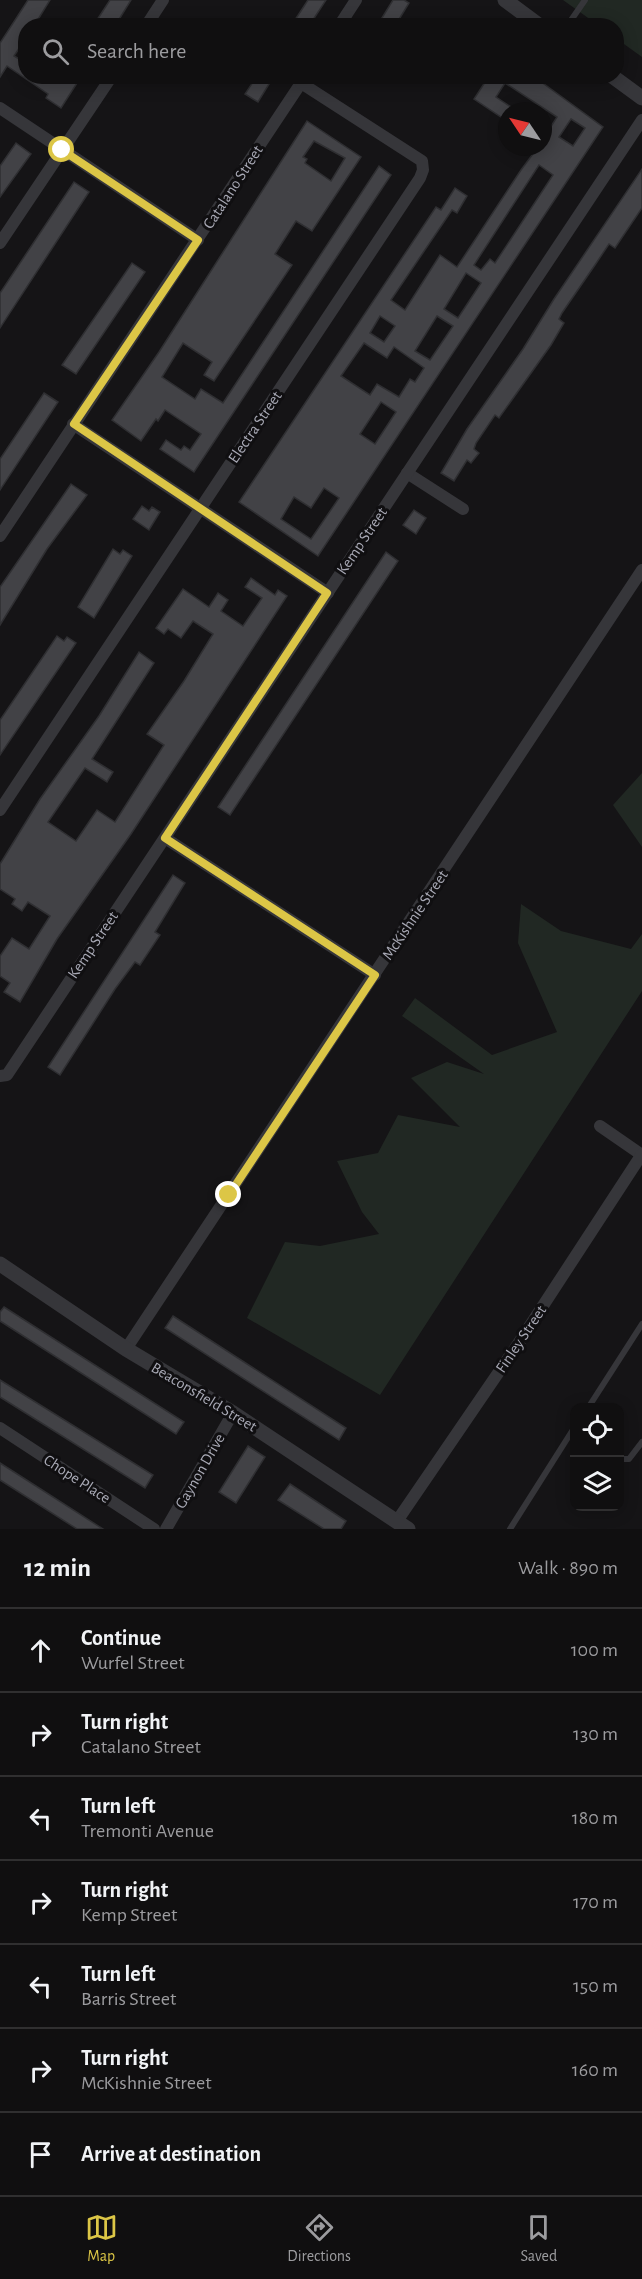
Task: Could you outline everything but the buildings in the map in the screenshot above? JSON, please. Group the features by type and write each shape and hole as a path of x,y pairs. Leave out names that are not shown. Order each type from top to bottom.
{"street":[{"path":"151,18 163,0"},
{"path":"344,18 356,0"},
{"path":"505,0 529,18"},
{"path":"0,243 107,84"},
{"name":"Catalano Street","path":"0,536 300,84"},
{"name":"Electra Street","path":"0,810 408,198 423,170 422,161 309,84"},
{"path":"623,84 642,98"},
{"path":"0,108 198,240"},
{"name":"Kemp Street","path":"0,1076 7,1075 642,120"},
{"path":"74,424 327,593"},
{"path":"407,473 463,509"},
{"name":"McKishnie Street","path":"126,1349 642,570"},
{"path":"165,838 375,975"},
{"path":"600,1126 642,1155"},
{"name":"Finley Street","path":"402,1525 642,1155"},
{"name":"Beaconsfield Street","path":"0,1264 126,1349 233,1413 402,1525"},
{"name":"Gaynon Drive","path":"166,1529 233,1413"},
{"name":"Chope Place","path":"0,1428 154,1529"}],"lane":[{"path":"573,18 585,0"},
{"path":"591,1403 640,1332 642,1324"},
{"path":"510,1529 570,1435"},
{"path":"624,1460 629,1459 642,1442"}],"shaded area":[{"path":"563,0 642,0 642,57 624,44 624,18 588,18"},
{"path":"642,773 642,847 613,805"},
{"path":"521,904 561,931 631,949 642,934 642,991 380,1395 247,1318 285,1242 320,1246 379,1234 362,1212 337,1161 378,1153 398,1115 460,1127 411,1078 447,1062 484,1074 402,1016 415,998 492,1055 557,1032 518,943"}],"route":[{"path":"62,150 198,240 74,424 327,593 165,838 375,975 229,1195"}]}
